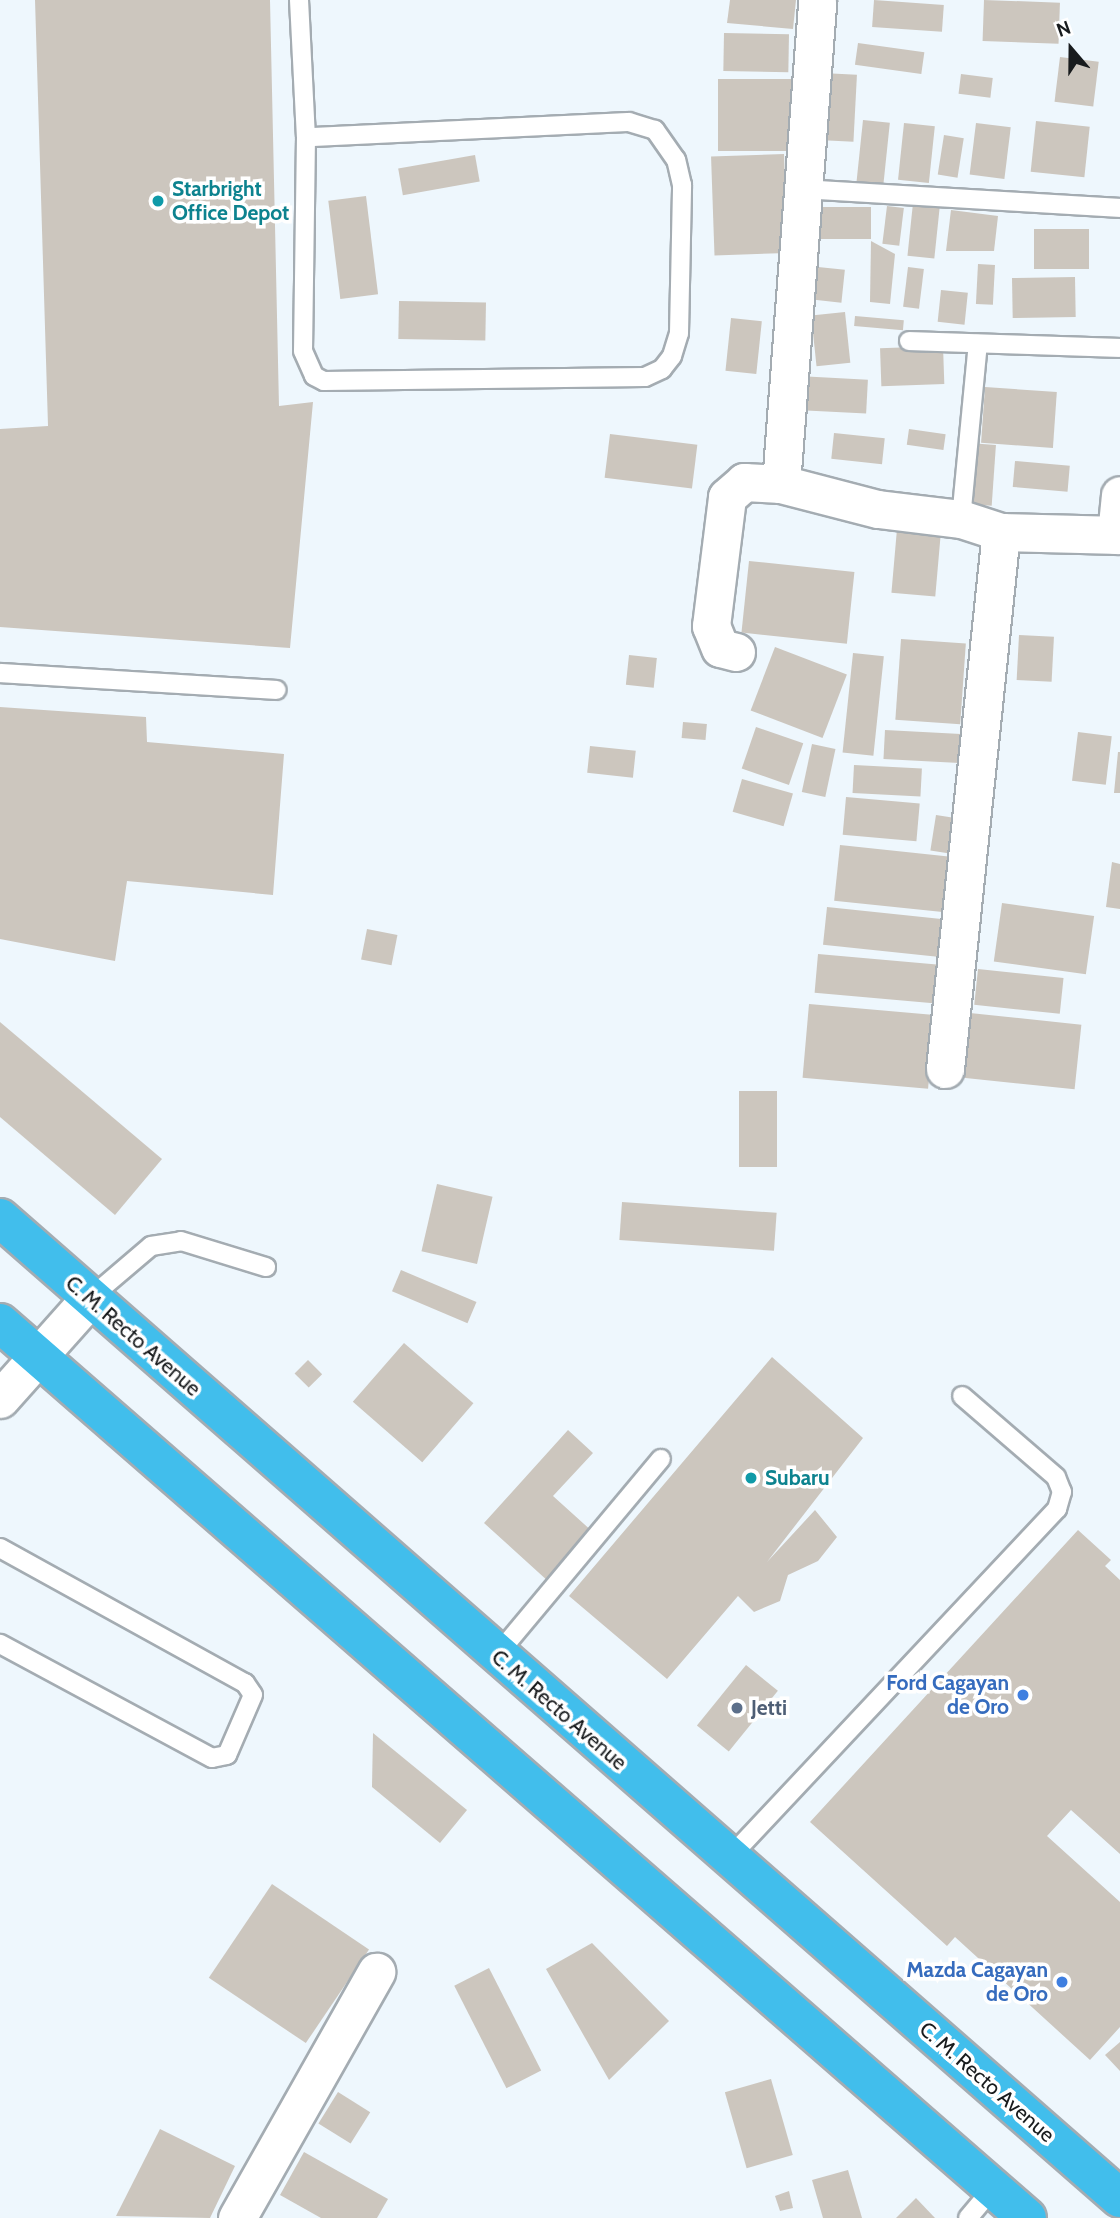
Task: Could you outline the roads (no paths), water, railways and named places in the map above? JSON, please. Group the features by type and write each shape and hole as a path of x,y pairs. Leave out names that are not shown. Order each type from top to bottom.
{"highway":[{"name":"C. M. Recto Avenue","path":"0,1218 496,1656 1120,2198"},
{"path":"0,1323 1027,2218"}],"street":[{"path":"781,484 817,0"},
{"path":"736,652 720,648 711,626 727,497 744,482 781,484 878,509 961,519 1001,532 1118,535 1120,495"},
{"path":"945,1069 1001,532"},
{"path":"0,1399 90,1298"},
{"path":"237,2218 376,1972"}],"lane":[{"path":"299,0 306,137 303,352 314,376 324,381 645,377 662,369 673,356 678,333 682,185 676,160 655,130 629,122 306,137"},
{"path":"802,189 1120,208"},
{"path":"909,341 1120,348"},
{"path":"961,519 978,344"},
{"path":"0,673 276,690"},
{"path":"90,1298 151,1245 181,1241 266,1268"},
{"path":"730,1857 1057,1509 1062,1492 1056,1477 962,1396"},
{"path":"496,1656 661,1459"},
{"path":"0,1548 245,1682 254,1695 228,1755 212,1758 0,1644"},
{"path":"968,2218 993,2188"}],"place":[{"name":"Starbright Office Depot","path":"158,201"},
{"name":"Subaru","path":"751,1478"},
{"name":"Ford Cagayan de Oro","path":"1023,1695"},
{"name":"Jetti","path":"737,1708"},
{"name":"Mazda Cagayan de Oro","path":"1062,1982"}]}
